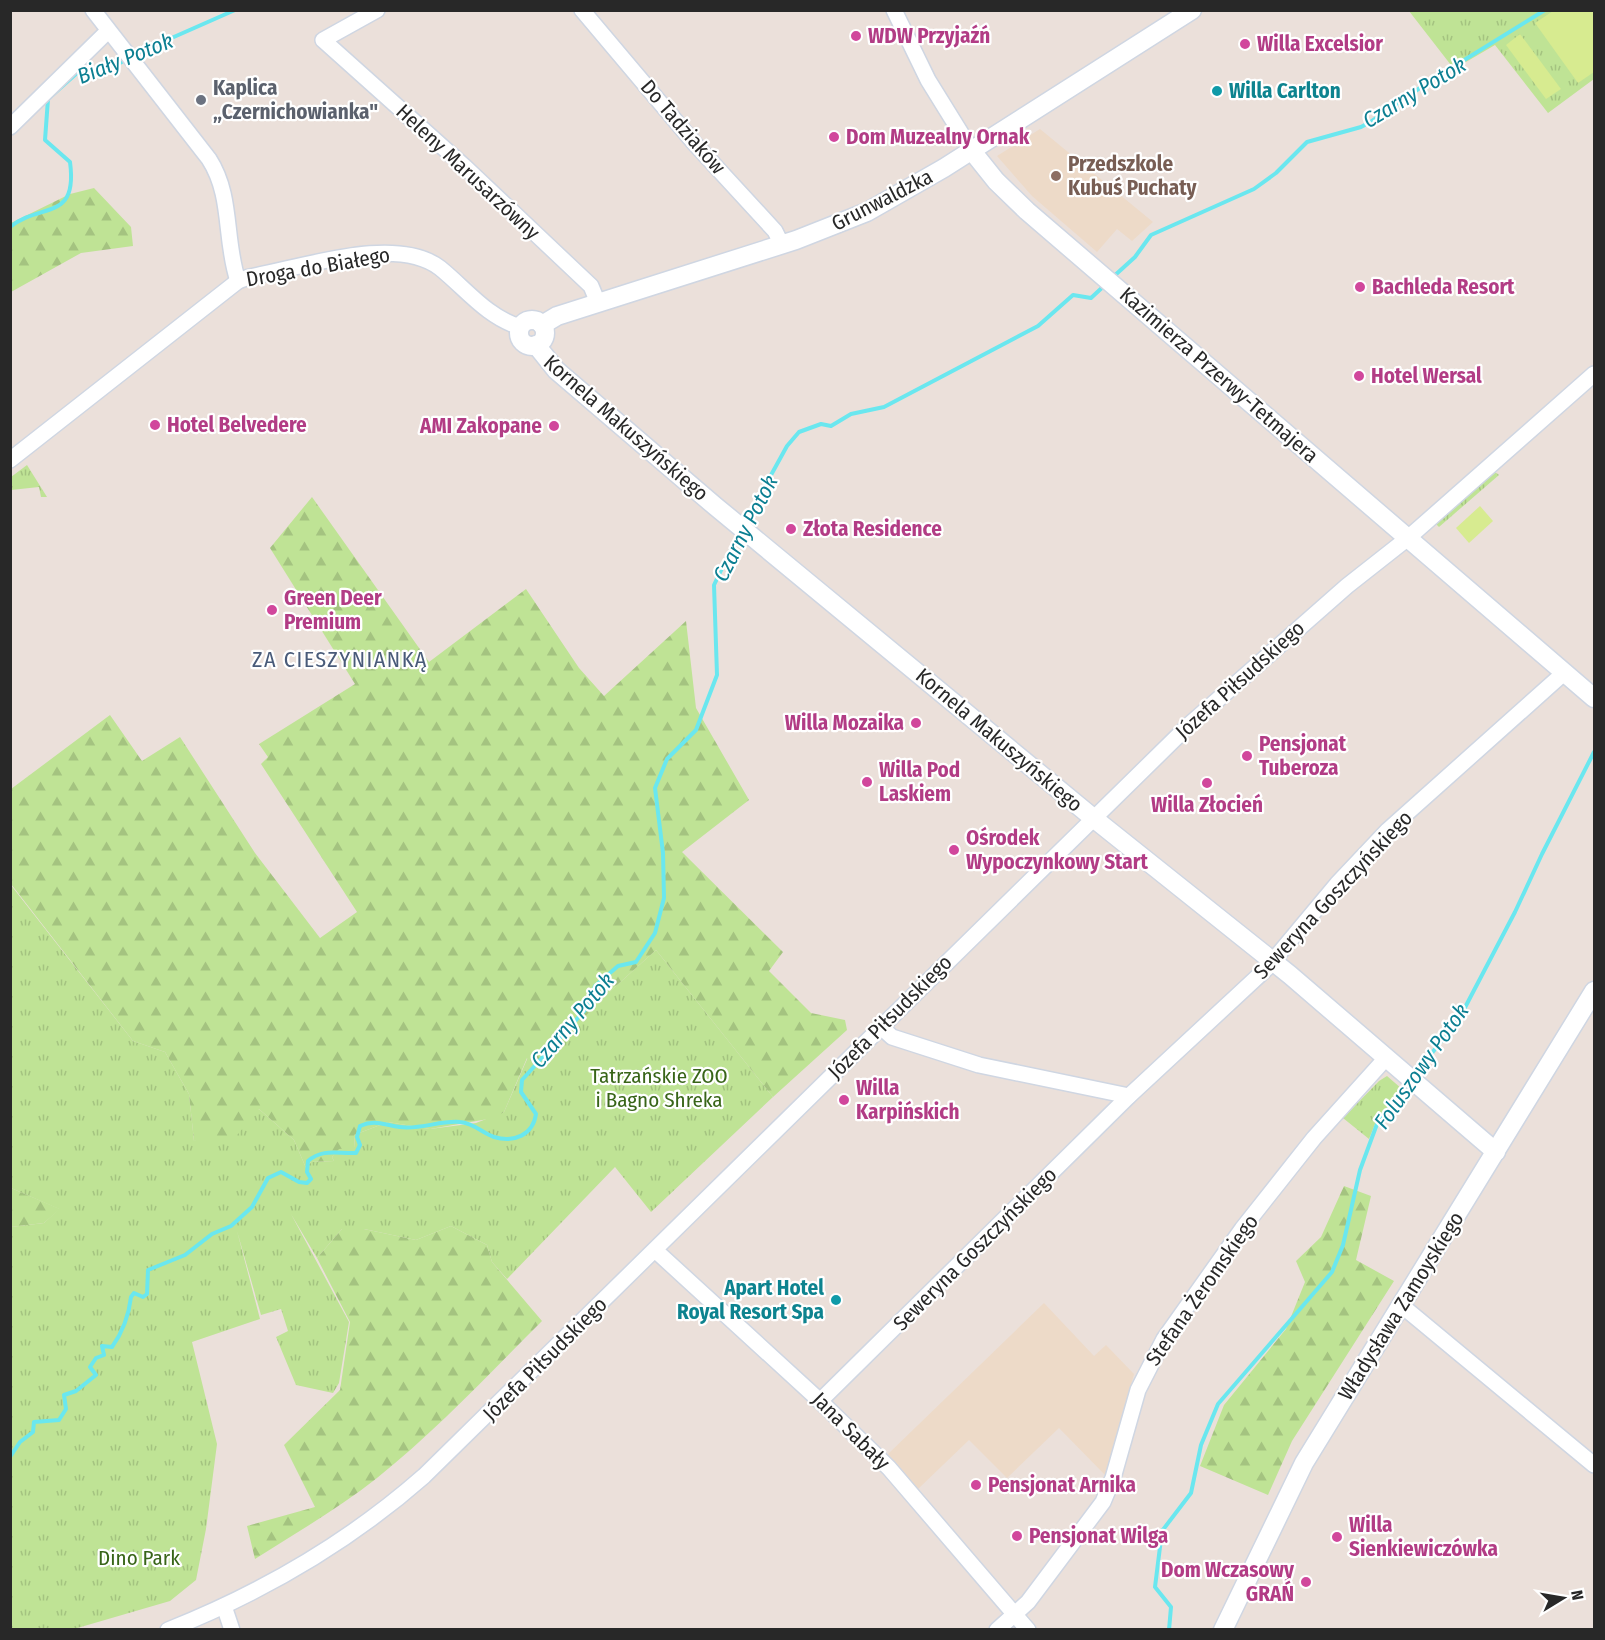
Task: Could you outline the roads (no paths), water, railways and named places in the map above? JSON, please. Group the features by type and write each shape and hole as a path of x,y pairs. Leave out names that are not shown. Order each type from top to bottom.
{"street":[{"name":"Heleny Marusarzówny","path":"377,10 323,40 465,167 591,286 598,303"},
{"name":"Do Tadziaków","path":"582,10 695,144 775,231 782,245"},
{"name":"Kazimierza Przerwy-Tetmajera","path":"894,10 928,80 972,151 1013,199 1594,698"},
{"name":"Grunwaldzka","path":"542,325 552,318 782,245 874,209 972,151 1192,10"},
{"path":"10,127 101,18 120,47 208,159 220,178 231,252 238,281"},
{"name":"Droga do Białego","path":"10,460 238,281 378,252 407,253 434,264 494,315 520,327"},
{"path":"530,320 542,325 544,337 536,345 527,345 522,341 519,333 520,327 530,320"},
{"name":"Kornela Makuszyńskiego","path":"536,345 556,370 742,528 1092,817 1273,961 1496,1152"},
{"name":"Józefa Piłsudskiego","path":"168,1629 224,1606 332,1545 417,1482 1092,817 1189,725 1347,586 1408,538 1594,374"},
{"name":"Seweryna Goszczyńskiego","path":"820,1401 1129,1096 1273,961 1381,837 1565,672"},
{"name":"Władysława Zamoyskiego","path":"1223,1629 1292,1485 1594,991"},
{"path":"880,1028 892,1037 979,1065 1129,1096"},
{"name":"Stefana Żeromskiego","path":"997,1629 1028,1602 1103,1502 1113,1478 1138,1390 1164,1339 1242,1229 1314,1138 1386,1058"},
{"name":"Jana Sabały","path":"655,1250 820,1401 888,1468 1028,1629"},
{"path":"1401,1305 1594,1465"},
{"path":"224,1606 232,1629"}],"waterway":[{"name":"Biały Potok","path":"133,55 235,10"},
{"name":"Czarny Potok","path":"1113,277 1135,257 1151,235 1254,189 1276,173 1307,142 1361,127 1372,121 1427,83 1545,10"},
{"name":"Biały Potok","path":"10,227 22,219 55,208 68,194 71,181 70,162 45,140 48,99 77,73 118,64 127,59"},
{"name":"Czarny Potok","path":"744,524 787,446 799,432 821,424 831,426 851,414 884,407 1038,326 1073,295 1091,298 1106,284"},
{"name":"Czarny Potok","path":"10,1457 20,1442 33,1432 34,1422 59,1420 66,1409 64,1395 76,1391 96,1375 90,1367 96,1358 104,1355 102,1346 112,1347 116,1342 125,1323 131,1297 134,1293 143,1297 147,1294 148,1270 185,1255 212,1234 231,1226 252,1207 268,1178 281,1172 299,1182 307,1183 311,1179 307,1172 308,1161 319,1154 356,1153 360,1145 357,1137 360,1126 370,1123 408,1128 460,1122 470,1124 501,1139 521,1136 531,1127 536,1114 521,1092 522,1080 586,1009 595,986 618,966 636,962 655,933 664,898 663,853 655,788 667,759 696,730 717,675 714,585 739,533"},
{"name":"Foluszowy Potok","path":"1414,1076 1460,1017 1594,752"},
{"name":"Foluszowy Potok","path":"1169,1630 1171,1607 1155,1587 1162,1531 1191,1493 1201,1445 1218,1404 1332,1272 1343,1245 1360,1170 1377,1124 1408,1084"}],"place":[{"name":"WDW Przyjaźń","path":"856,36"},
{"name":"Willa Excelsior","path":"1245,44"},
{"name":"Willa Carlton","path":"1217,91"},
{"name":"Kaplica „Czernichowianka\"","path":"201,100"},
{"name":"Dom Muzealny Ornak","path":"834,137"},
{"name":"Przedszkole Kubuś Puchaty","path":"1056,176"},
{"name":"Bachleda Resort","path":"1360,287"},
{"name":"Hotel Wersal","path":"1359,376"},
{"name":"Hotel Belvedere","path":"155,425"},
{"name":"AMI Zakopane","path":"554,426"},
{"name":"Złota Residence","path":"791,529"},
{"name":"Green Deer Premium","path":"272,610"},
{"name":"Willa Mozaika","path":"916,723"},
{"name":"Pensjonat Tuberoza","path":"1247,756"},
{"name":"Willa Pod Laskiem","path":"867,782"},
{"name":"Willa Złocień","path":"1207,783"},
{"name":"Ośrodek Wypoczynkowy Start","path":"954,850"},
{"name":"Willa Karpińskich","path":"844,1100"},
{"name":"Apart Hotel Royal Resort Spa","path":"836,1300"},
{"name":"Pensjonat Arnika","path":"976,1485"},
{"name":"Pensjonat Wilga","path":"1017,1536"},
{"name":"Willa Sienkiewiczówka","path":"1337,1537"},
{"name":"Dom Wczasowy GRAŃ","path":"1306,1582"}],"district":[{"name":"ZA CIESZYNIANKĄ","path":"340,659"}],"park label":[{"name":"Tatrzańskie ZOO i Bagno Shreka","path":"659,1088"},
{"name":"Dino Park","path":"139,1558"}]}
